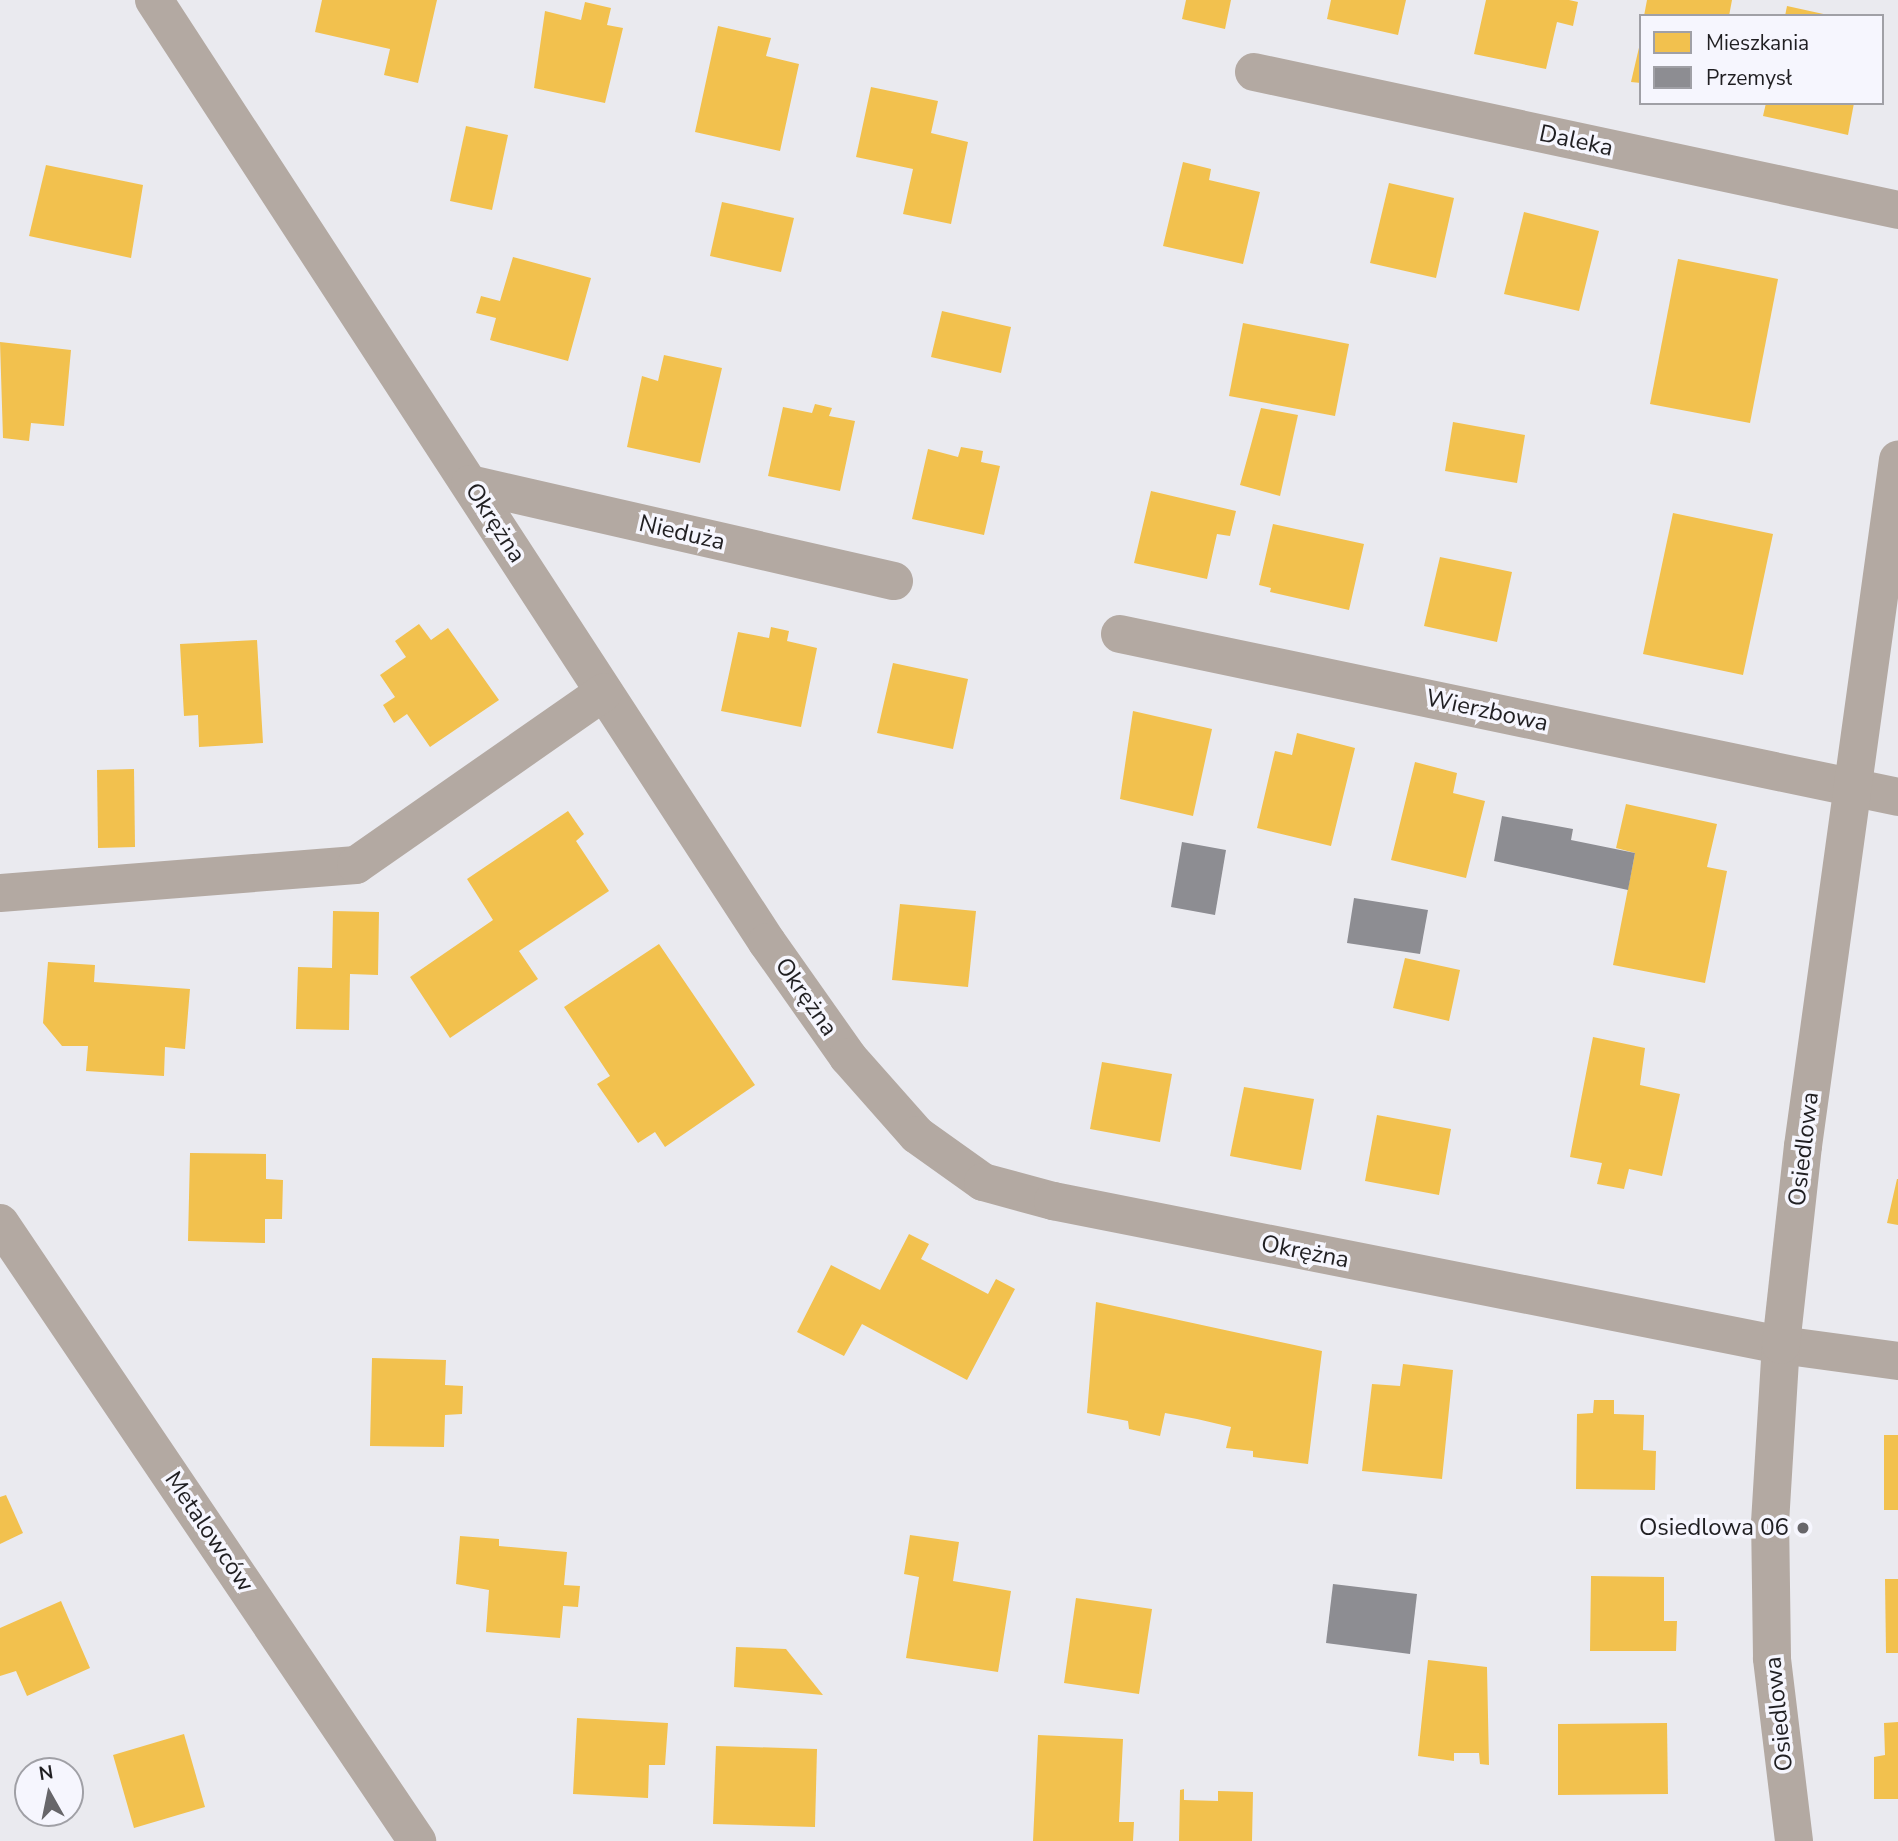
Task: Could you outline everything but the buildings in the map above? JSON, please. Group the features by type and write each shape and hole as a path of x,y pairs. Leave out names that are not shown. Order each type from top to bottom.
{"street":[{"name":"Okrężna","path":"154,0 604,692 848,1057 917,1135 967,1174 1053,1201 1781,1345 1898,1361"},
{"name":"Daleka","path":"1254,72 1898,210"},
{"name":"Osiedlowa","path":"1794,1841 1772,1658 1770,1523 1781,1345 1898,460"},
{"name":"Nieduża","path":"470,484 894,581"},
{"name":"Wierzbowa","path":"1120,634 1898,797"},
{"path":"0,893 356,865 604,692"},
{"name":"Metalowców","path":"0,1223 417,1841"}],"place":[{"name":"Osiedlowa 06","path":"1803,1528"}]}
